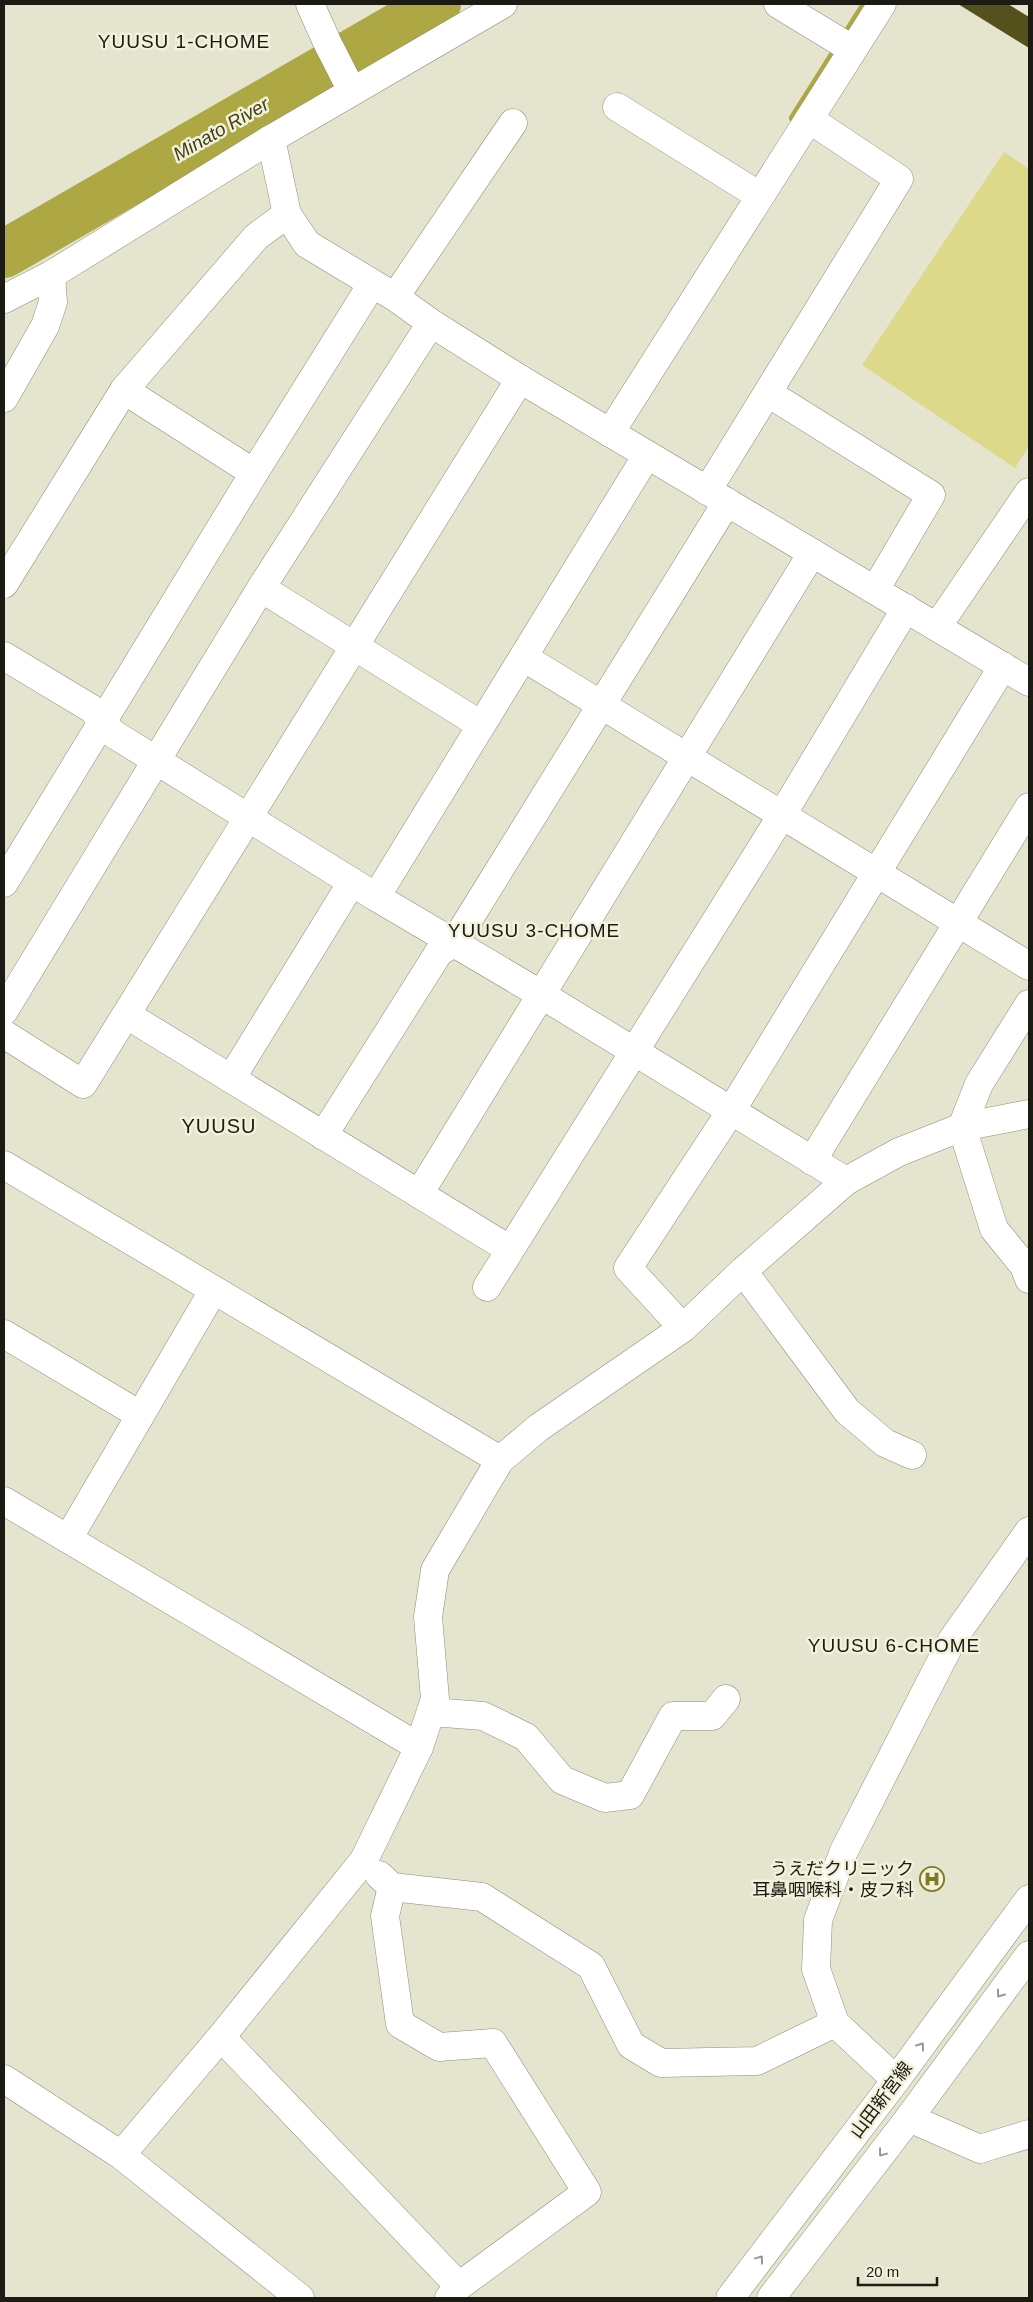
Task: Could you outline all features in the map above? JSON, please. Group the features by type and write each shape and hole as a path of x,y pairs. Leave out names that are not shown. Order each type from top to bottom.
{"street":[{"path":"310,4 352,91"},
{"path":"4,299 51,275 271,139 503,4"},
{"path":"778,4 852,49"},
{"path":"610,433 882,4"},
{"path":"618,107 760,196"},
{"path":"324,1136 438,952 454,943 601,707 717,497 768,393 899,179 809,119"},
{"path":"395,297 513,123"},
{"path":"271,139 287,214 307,244 395,297 431,323 520,379 1029,682"},
{"path":"4,584 124,390 256,237 287,214"},
{"path":"4,398 45,326 53,302 51,275"},
{"path":"4,883 254,473 372,284"},
{"path":"4,1011 158,761 261,588 431,323"},
{"path":"4,1034 84,1084 520,379"},
{"path":"124,390 254,473"},
{"path":"768,393 931,495 875,590"},
{"path":"376,897 647,455"},
{"path":"937,627 1029,492"},
{"path":"419,1194 812,553"},
{"path":"261,588 481,726"},
{"path":"487,1287 782,816 906,608"},
{"path":"523,657 601,707 688,757 1029,966"},
{"path":"7,665 92,708 112,733 376,897 542,995 846,1181"},
{"path":"683,1328 628,1268 731,1111 1003,666"},
{"path":"812,1160 1029,806"},
{"path":"231,1079 352,882"},
{"path":"1029,1004 979,1084 962,1127 994,1229 1024,1266 1029,1279"},
{"path":"127,1015 510,1249"},
{"path":"120,2155 221,2036 364,1860 419,1747 435,1699 428,1617 435,1570 500,1460 538,1428 683,1328 743,1271 846,1181 899,1152 962,1127 1029,1114"},
{"path":"4,1165 500,1460"},
{"path":"743,1271 847,1411 885,1443 912,1456"},
{"path":"68,1540 213,1291"},
{"path":"4,1334 140,1415"},
{"path":"4,1501 419,1747"},
{"path":"896,2080 834,2023 816,1969 818,1920 844,1850 952,1640 1029,1531"},
{"path":"431,1712 483,1716 492,1720 526,1737 562,1780 605,1798 630,1795 674,1716 712,1716 726,1699"},
{"path":"364,1860 392,1887 482,1898 591,1966 631,2045 660,2063 757,2061 834,2023"},
{"path":"221,2036 454,2292 588,2192 494,2043 439,2047 400,2024 385,1916 392,1887"},
{"name":"山田新宮線","path":"730,2298 896,2080 1029,1899"},
{"name":"山田新宮線","path":"771,2298 909,2118 1029,1955"},
{"path":"4,2079 120,2155 300,2298"},
{"path":"909,2118 980,2149 1029,2134"}],"shaded area":[{"path":"1004,152 1029,169 1029,446 1015,468 862,365"}],"building":[{"path":"958,4 1008,4 1029,17 1029,48"}],"waterway":[{"name":"Minato River","path":"4,254 437,4"},
{"path":"793,118 865,4"}],"place":[{"name":"うえだクリニック 耳鼻咽喉科・皮フ科","path":"932,1879"}],"district":[{"name":"YUUSU 1-CHOME","path":"184,41"},
{"name":"YUUSU 3-CHOME","path":"534,930"},
{"name":"YUUSU","path":"219,1126"},
{"name":"YUUSU 6-CHOME","path":"894,1645"}]}
